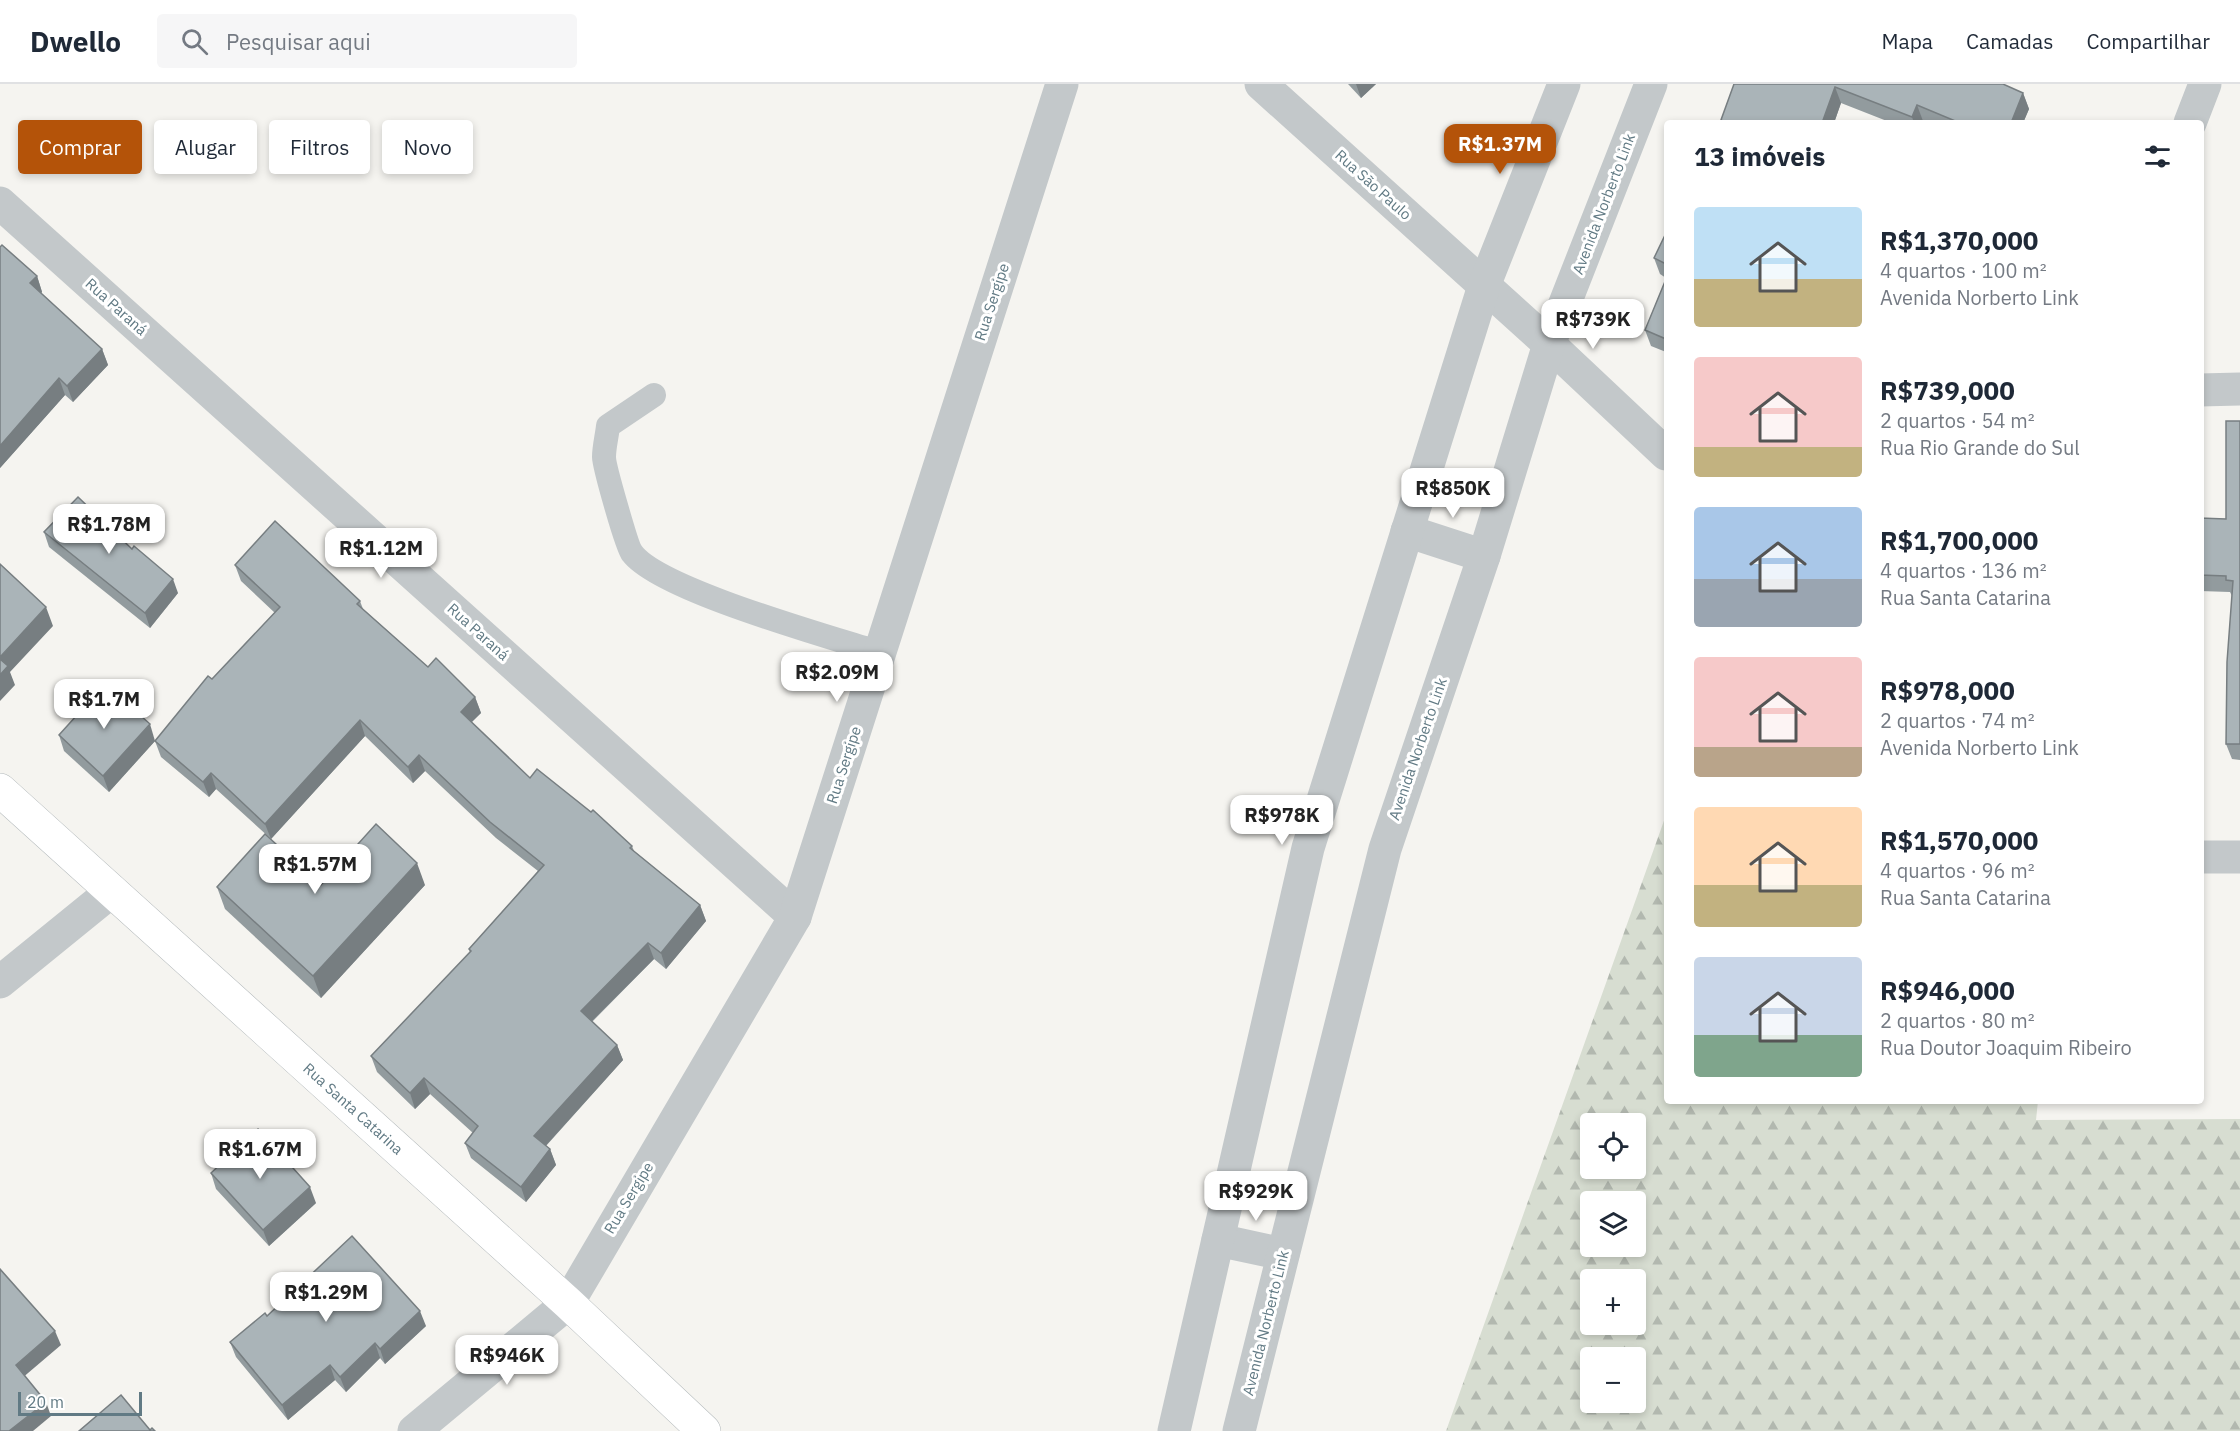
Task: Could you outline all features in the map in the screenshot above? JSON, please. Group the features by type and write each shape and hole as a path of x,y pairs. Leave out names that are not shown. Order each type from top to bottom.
{"main road":[{"name":"Rua Santa Catarina","path":"0,790 568,1303 704,1431"}],"street":[{"name":"Rua Sergipe","path":"414,1431 568,1303 795,917 1062,84"},
{"name":"Rua São Paulo","path":"1261,84 1549,344 1664,452"},
{"path":"1174,1431 1308,848 1484,286 1564,84"},
{"name":"Avenida Norberto Link","path":"1239,1431 1384,849 1484,556 1549,344 1651,84"},
{"path":"2191,120 2205,84"},
{"name":"Rua Paraná","path":"0,203 795,917"},
{"path":"2204,390 2240,389"},
{"path":"1407,531 1484,556"},
{"path":"2204,857 2240,857"},
{"path":"0,982 112,891"},
{"path":"1218,1240 1283,1254"}],"lane":[{"path":"654,395 608,426 604,460 632,553 660,574 728,603 880,653"}],"green space":[{"path":"1664,821 1664,1104 2038,1104 2036,1120 2240,1119 2240,1431 1446,1431"}],"building":[{"path":"1734,84 2003,84 2023,93 2012,120 1953,120 1917,105 1912,117 1835,87 1823,120 1721,120"},
{"path":"1664,237 1664,263 1654,258"},
{"path":"2,245 37,276 30,283 102,349 67,386 59,378 0,446 0,247"},
{"path":"1664,284 1664,338 1645,330"},
{"path":"2226,421 2240,421 2240,744 2226,744 2227,662 2233,581 2226,580 2226,576 2204,575 2204,518 2226,519"},
{"path":"78,497 132,549 134,546 173,579 145,613 44,532"},
{"path":"275,521 360,601 357,604 428,667 436,658 475,697 461,712 530,778 537,769 591,812 593,810 632,846 630,848 700,905 661,953 648,943 581,1011 617,1045 534,1136 550,1149 521,1187 465,1143 478,1126 424,1078 410,1093 371,1056 471,951 469,949 544,865 490,822 419,755 408,767 360,720 265,824 211,773 203,782 155,741 208,676 212,679 280,607 235,565"},
{"path":"0,564 46,607 0,657"},
{"path":"0,659 8,666 0,675"},
{"path":"105,684 150,724 103,776 59,735"},
{"path":"376,824 417,863 313,976 217,887 265,834 321,885"},
{"path":"258,1129 310,1187 263,1230 211,1173"},
{"path":"352,1236 420,1311 380,1349 375,1343 340,1377 330,1365 282,1405 230,1342 265,1313 267,1316"},
{"path":"0,1269 55,1331 16,1365 46,1402 9,1431 0,1431"},
{"path":"121,1395 150,1430 152,1428 155,1431 79,1431"}]}
